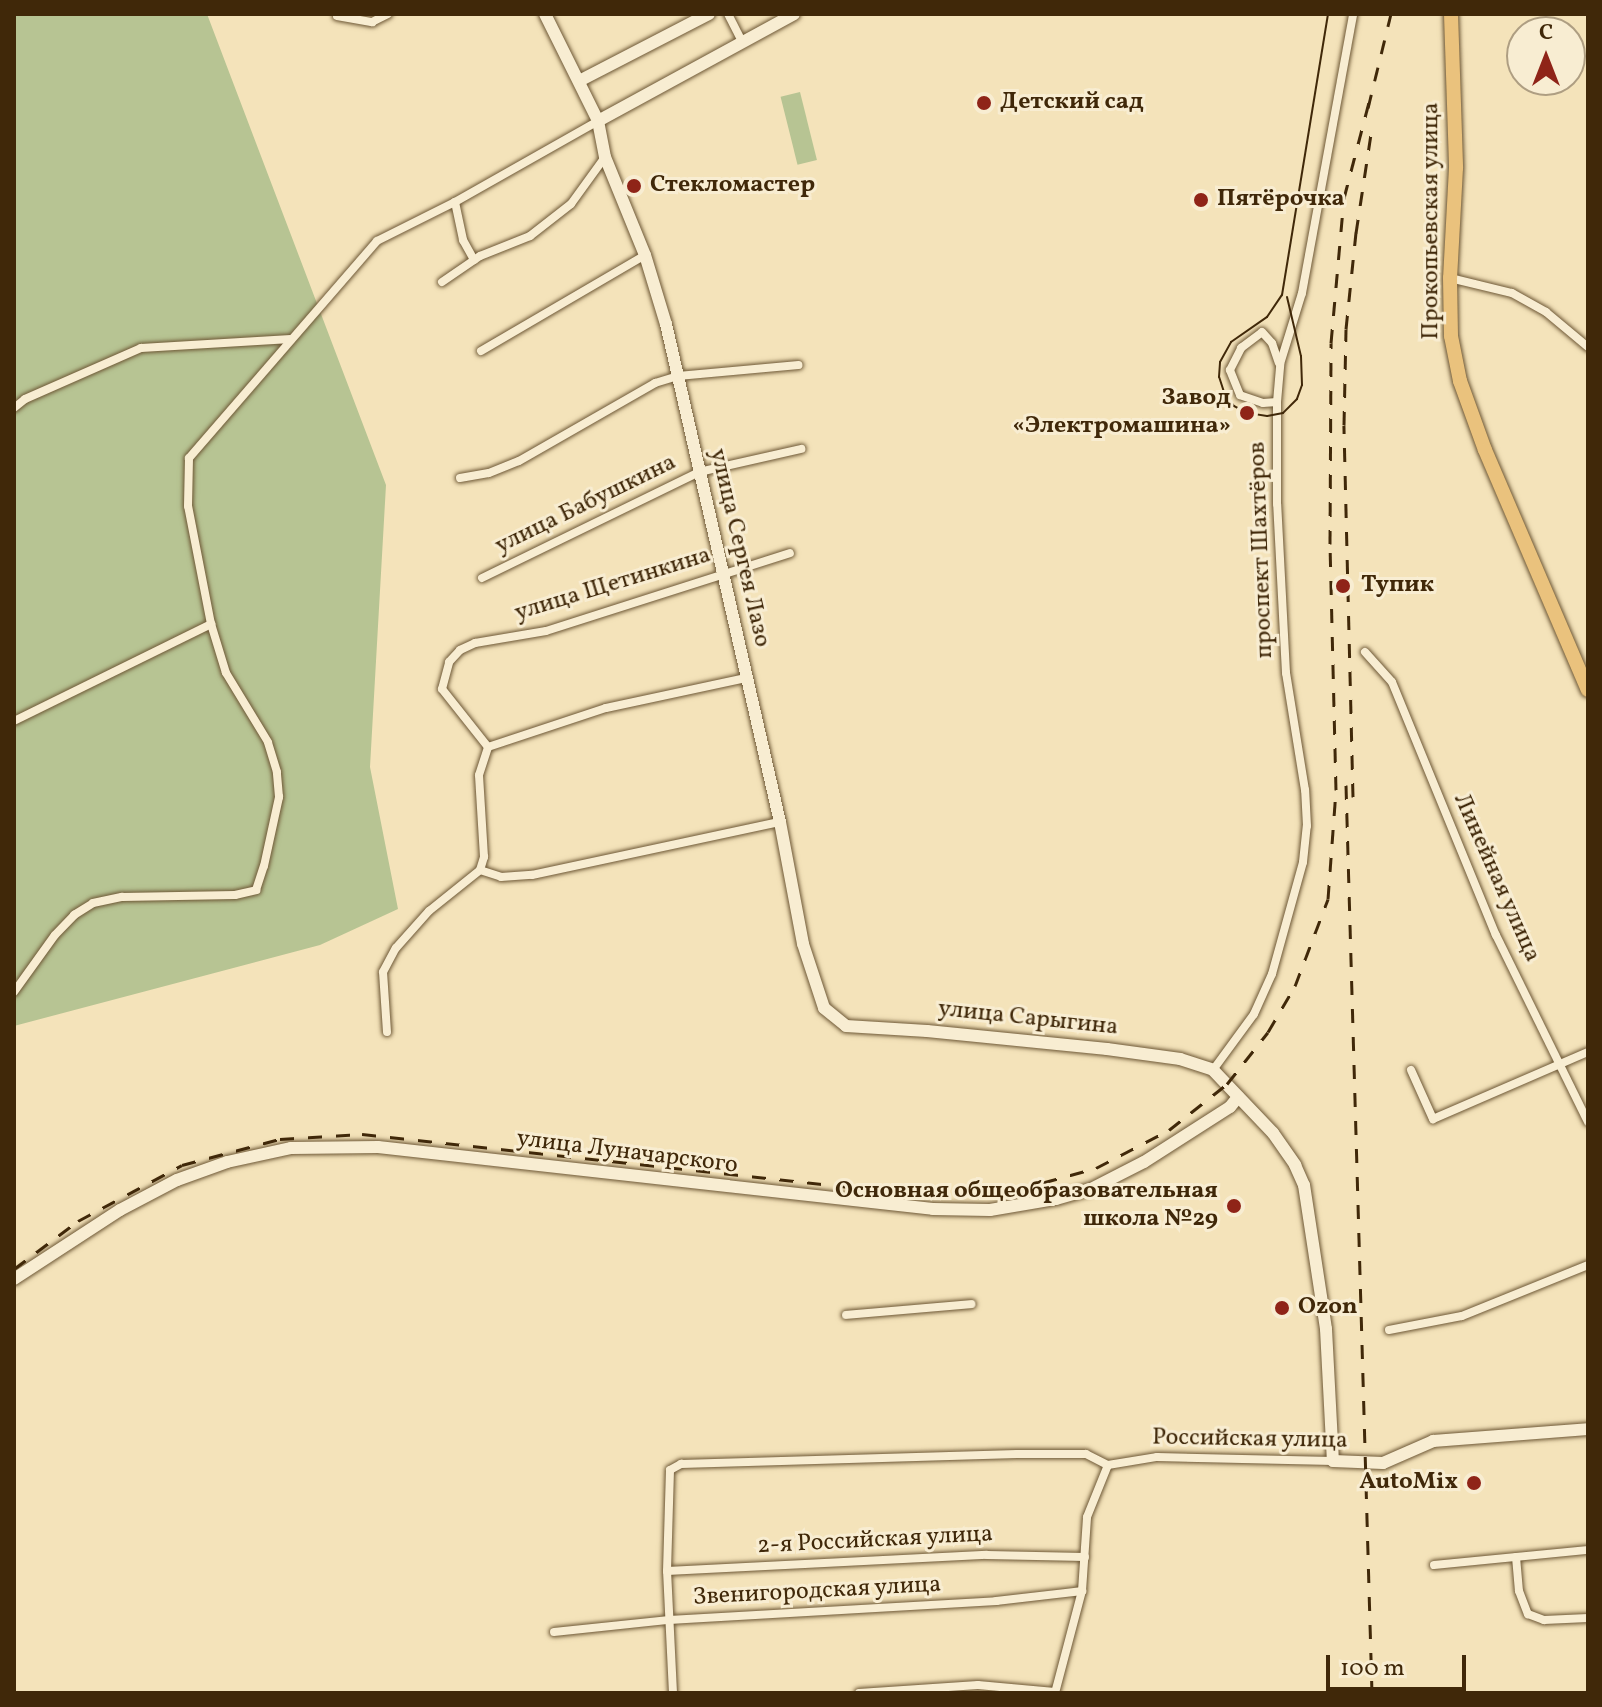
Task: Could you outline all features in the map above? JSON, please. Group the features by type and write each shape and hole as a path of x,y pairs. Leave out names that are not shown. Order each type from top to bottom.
{"main road":[{"path":"545,14 581,80 709,14"},
{"path":"598,121 794,14"},
{"name":"Прокопьевская улица","path":"1451,14 1456,168 1450,278 1451,336 1460,381 1587,684"},
{"name":"улица Сергея Лазо","path":"581,80 598,121 605,157 645,255 678,376 780,822 803,944 817,992"},
{"name":"улица Сарыгина","path":"817,992 832,1018 846,1026 1107,1049 1180,1059 1213,1070"},
{"path":"1213,1070 1273,1133 1295,1165 1304,1185 1326,1329 1333,1461"},
{"name":"улица Луначарского","path":"14,1279 120,1210 177,1180 227,1162 291,1148 378,1147 917,1207 990,1210 1056,1199 1091,1189 1144,1162 1230,1107 1238,1097"},
{"name":"Российская улица","path":"1333,1461 1383,1463 1433,1441 1588,1429"}],"street":[{"path":"337,16 372,22 388,14"},
{"path":"728,14 742,41"},
{"name":"проспект Шахтёров","path":"1213,1070 1254,1014 1272,974 1294,901 1307,826 1305,790 1286,673 1277,504 1277,402 1280,364 1302,293 1353,14"},
{"path":"14,992 55,935 74,915 93,903 122,897 204,897 256,890 275,821 279,797 277,772 268,742 226,673 211,624 188,506 189,458 377,241 455,202 598,121"},
{"path":"442,282 474,260 530,236 571,204 605,157"},
{"path":"455,202 463,240 474,260"},
{"path":"481,351 645,255"},
{"path":"1450,278 1512,293 1546,312 1588,347"},
{"path":"1277,402 1263,403 1240,395 1230,370 1241,348 1262,332 1272,343 1280,364"},
{"path":"14,408 25,399 141,348 291,339"},
{"path":"460,478 489,473 519,461 632,393 678,376 799,365"},
{"name":"улица Бабушкина","path":"482,578 699,472 801,449"},
{"name":"улица Щетинкина","path":"488,747 447,698 442,679 460,650 475,643 546,631 790,553"},
{"path":"14,721 211,624"},
{"name":"Линейная улица","path":"1365,652 1392,682 1496,935 1588,1122"},
{"path":"387,1032 383,972 396,948 429,911 480,870 484,832 479,775 488,747 606,708 746,678"},
{"path":"480,870 501,877 532,875 780,822"},
{"path":"1411,1070 1433,1119 1588,1052"},
{"path":"1389,1330 1462,1316 1588,1265"},
{"path":"846,1315 972,1304"},
{"name":"Российская улица","path":"667,1571 670,1470 681,1464 929,1454 1086,1454 1108,1465 1157,1457 1333,1461"},
{"path":"859,1693 978,1685 1055,1692 1082,1591 1087,1517 1108,1465"},
{"path":"1434,1565 1588,1550"},
{"name":"2-я Российская улица","path":"667,1571 987,1555 1085,1557"},
{"path":"1516,1557 1519,1591 1528,1614 1544,1620 1588,1618"},
{"path":"667,1571 673,1693"},
{"name":"Звенигородская улица","path":"554,1632 669,1620 879,1610 1082,1591"}],"green space":[{"path":"14,14 207,14 386,485 370,767 398,909 320,945 14,1026"},
{"path":"800,92 817,160 798,165 781,97"}],"tram line":[{"path":"1287,297 1301,356 1302,385 1297,399 1283,413 1267,416 1247,413 1234,406 1224,392 1219,377 1220,362 1231,342 1267,317 1282,295 1328,14"}],"railway":[{"path":"1368,108 1391,14"},
{"path":"14,1269 78,1221 182,1165 280,1139 362,1134 877,1190 975,1195 1016,1190 1096,1168 1169,1130 1227,1084 1268,1032 1295,986 1328,899 1336,790 1330,544 1331,343 1344,198 1370,98"},
{"path":"1353,797 1344,425 1346,329 1372,127"},
{"path":"1346,785 1372,1693"}],"place":[{"name":"Детский сад","path":"984,103"},
{"name":"Стекломастер","path":"634,186"},
{"name":"Пятёрочка","path":"1201,200"},
{"name":"Завод «Электромашина»","path":"1247,413"},
{"name":"Тупик","path":"1343,586"},
{"name":"Основная общеобразовательная школа №29","path":"1234,1206"},
{"name":"Ozon","path":"1282,1308"},
{"name":"AutoMix","path":"1474,1483"}]}
